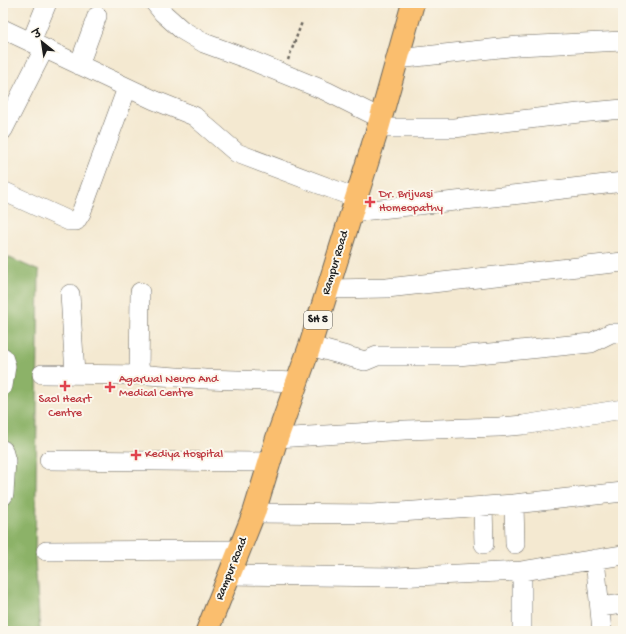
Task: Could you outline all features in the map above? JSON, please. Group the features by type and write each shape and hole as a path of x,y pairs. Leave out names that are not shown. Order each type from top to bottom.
{"main road":[{"name":"Rampur Road","path":"207,631 254,513 271,462 277,438 310,346 379,123 413,3"}],"street":[{"path":"3,130 37,45 47,3"},
{"path":"155,3 163,13 182,30 204,43 326,91 379,123 454,128 623,109"},
{"path":"79,65 97,16"},
{"path":"3,29 127,88 194,116 237,153 354,205 521,194 623,182"},
{"path":"397,59 518,46 623,41"},
{"path":"3,191 69,221 76,220 81,213 127,88"},
{"path":"328,289 387,288 623,262"},
{"path":"139,375 140,292"},
{"path":"70,294 75,374"},
{"path":"310,346 365,361 377,356 458,356 591,343 610,333 623,333"},
{"path":"3,357 6,366 3,386"},
{"path":"42,374 139,375 298,382"},
{"path":"277,438 405,430 499,428 623,408"},
{"path":"3,450 6,461 3,496"},
{"path":"49,460 271,462"},
{"path":"254,513 372,514 514,504 623,492"},
{"path":"514,504 515,544"},
{"path":"483,506 484,544"},
{"path":"46,551 239,550"},
{"path":"229,575 396,578 522,571 623,555"},
{"path":"595,559 602,631"},
{"path":"522,571 522,631"},
{"path":"600,608 623,604"}],"path":[{"path":"283,73 302,22"}],"green space":[{"path":"3,255 39,271 35,560 40,631 3,631"}],"place":[{"name":"Dr. Brijvasi Homeopathy","path":"370,202"},
{"name":"Saol Heart Centre","path":"65,386"},
{"name":"Agarwal Neuro And Medical Centre","path":"110,387"},
{"name":"Kediya Hospital","path":"136,455"}]}
